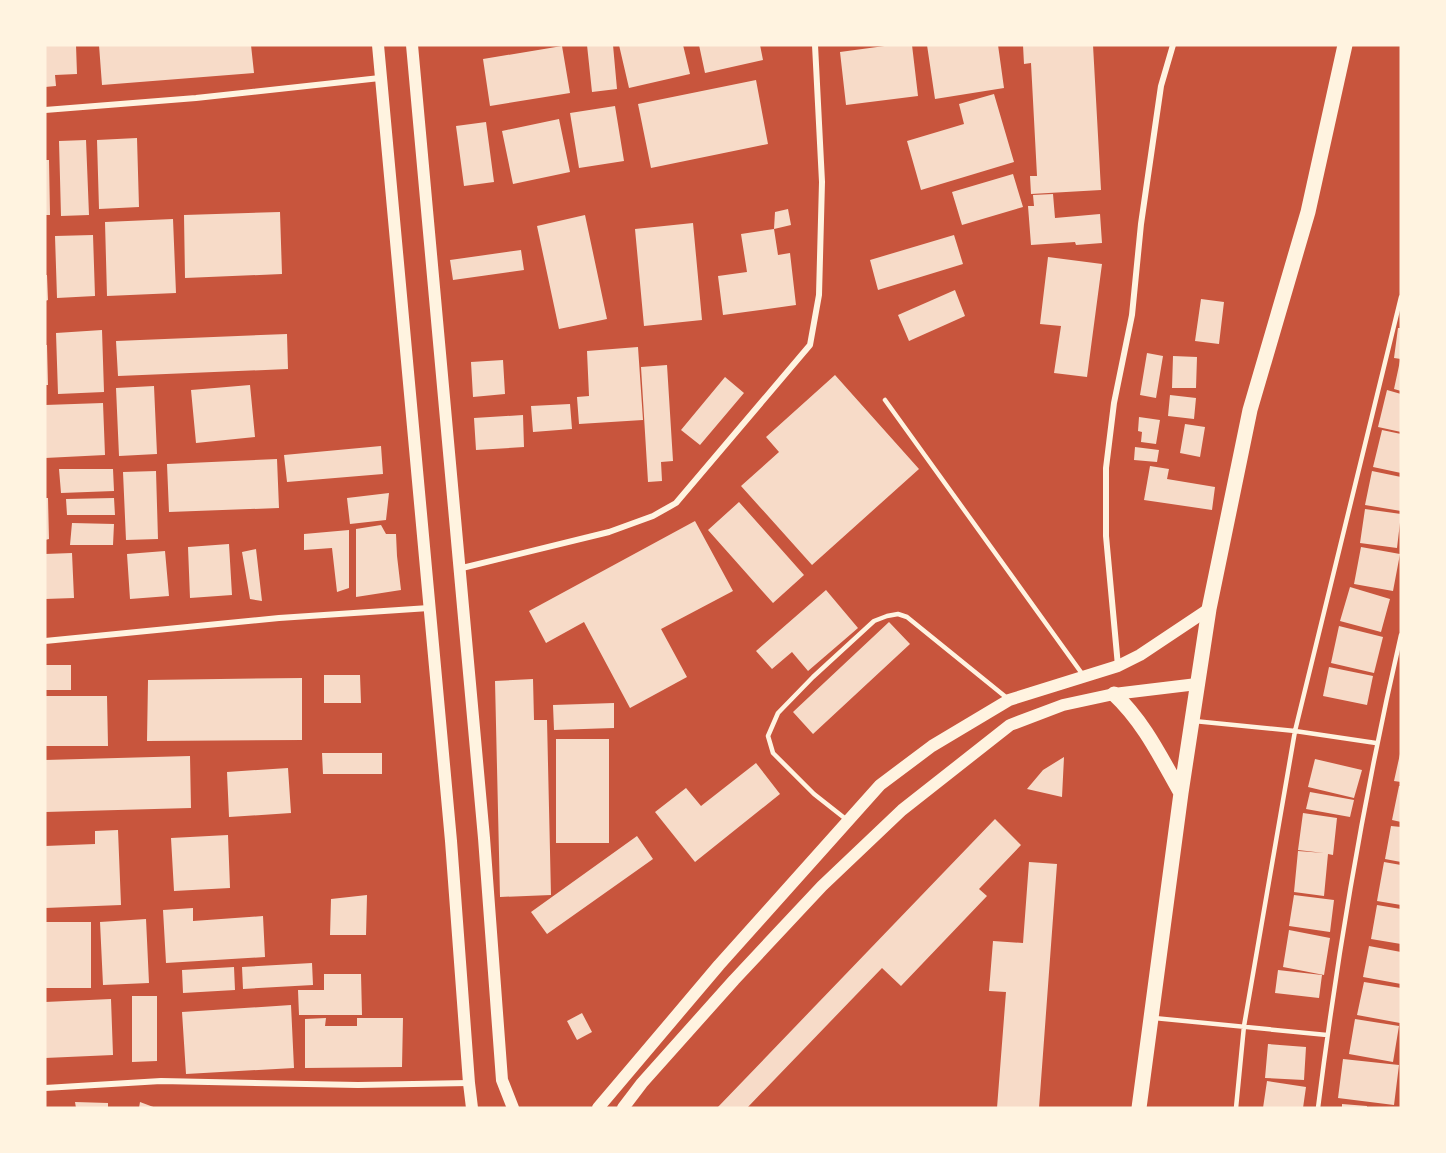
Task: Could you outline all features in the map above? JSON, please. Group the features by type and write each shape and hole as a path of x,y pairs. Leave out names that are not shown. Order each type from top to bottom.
{"main road":[{"path":"378,45 451,841 472,1108"},
{"path":"412,45 484,838 502,1080 513,1108"},
{"path":"1139,1108 1181,793 1209,609 1250,410 1308,212 1345,45"},
{"path":"598,1108 719,965 880,785 932,746 1009,700 1118,666 1140,655 1209,609"},
{"path":"622,1108 734,980 822,886 902,810 1010,726 1063,705 1114,694 1197,684"},
{"path":"1114,694 1131,710 1152,741 1181,793"}],"street":[{"path":"458,569 609,532 653,516 676,503 810,345 819,295 822,182 815,45"},
{"path":"1118,666 1106,536 1106,468 1114,403 1132,315 1140,224 1161,86 1173,45"},
{"path":"45,110 196,98 380,78"},
{"path":"45,641 279,618 429,608"},
{"path":"45,1088 161,1081 357,1085 469,1083"}],"lane":[{"path":"1236,1108 1244,1026 1296,731 1401,297"},
{"path":"885,399 1084,677"},
{"path":"847,820 814,794 773,753 768,736 778,713 874,621 898,614 907,617 1009,700"},
{"path":"1318,1108 1327,1035 1376,743 1401,635"},
{"path":"1192,721 1296,731 1376,743"},
{"path":"1151,1018 1327,1035"}],"building":[{"path":"45,45 76,45 77,74 55,75 56,86 45,87"},
{"path":"99,45 251,45 254,73 102,85"},
{"path":"587,45 613,45 617,89 592,92"},
{"path":"619,45 683,45 690,74 629,88"},
{"path":"699,45 760,45 763,60 705,73"},
{"path":"892,45 912,45 918,96 846,105 840,52"},
{"path":"927,45 998,45 1004,88 935,99"},
{"path":"1023,45 1093,45 1101,190 1031,194 1030,176 1037,176 1031,63 1024,64"},
{"path":"562,46 570,93 490,106 483,59"},
{"path":"756,80 768,144 651,168 638,104"},
{"path":"994,94 1014,162 921,190 907,141 964,124 959,104"},
{"path":"615,106 624,161 579,168 570,113"},
{"path":"559,119 570,172 513,184 502,131"},
{"path":"486,122 494,182 464,186 456,126"},
{"path":"137,138 139,207 99,209 97,140"},
{"path":"86,140 89,215 61,216 59,141"},
{"path":"45,160 49,160 50,215 45,215"},
{"path":"1013,174 1023,207 962,225 952,192"},
{"path":"1053,194 1055,218 1100,214 1102,243 1031,245 1028,206 1034,206 1033,195"},
{"path":"788,209 791,225 774,229 775,212"},
{"path":"280,212 282,274 185,278 184,215"},
{"path":"585,215 607,319 559,329 537,226"},
{"path":"173,219 176,293 107,296 105,222"},
{"path":"693,223 702,320 644,326 635,229"},
{"path":"774,229 778,255 790,253 796,305 723,315 718,276 747,272 741,234"},
{"path":"93,235 95,296 57,298 55,236"},
{"path":"954,235 963,264 878,290 870,260"},
{"path":"521,250 524,270 453,280 450,260"},
{"path":"1048,257 1102,264 1087,377 1054,373 1061,326 1040,324"},
{"path":"45,275 47,275 48,300 45,301"},
{"path":"955,290 965,316 909,341 898,315"},
{"path":"1201,299 1224,302 1219,344 1195,341"},
{"path":"1398,328 1401,328 1401,359 1394,358"},
{"path":"102,330 104,392 58,394 56,333"},
{"path":"287,334 288,369 118,376 116,341"},
{"path":"45,345 47,345 48,385 45,385"},
{"path":"638,347 643,420 579,424 577,397 589,396 587,351"},
{"path":"1147,353 1163,356 1156,398 1140,395"},
{"path":"1173,356 1197,357 1196,388 1172,388"},
{"path":"503,360 505,394 473,397 471,362"},
{"path":"1401,361 1401,391 1394,389"},
{"path":"667,365 673,461 661,462 662,481 648,482 641,367"},
{"path":"835,375 919,469 812,565 741,486 779,452 766,437"},
{"path":"725,377 744,393 700,445 681,430"},
{"path":"250,385 255,437 196,443 191,390"},
{"path":"154,386 157,454 119,456 116,388"},
{"path":"1387,390 1401,394 1401,432 1378,427"},
{"path":"1170,395 1196,398 1194,419 1168,416"},
{"path":"103,403 105,455 45,458 45,405"},
{"path":"570,404 572,429 533,432 531,406"},
{"path":"523,415 524,447 476,450 474,418"},
{"path":"1139,417 1160,420 1156,444 1141,442 1142,432 1138,431"},
{"path":"1185,424 1205,427 1200,457 1180,453"},
{"path":"1382,430 1401,434 1401,473 1373,467"},
{"path":"381,446 383,474 287,482 284,455"},
{"path":"1135,447 1159,450 1157,462 1134,460"},
{"path":"277,459 279,508 169,512 167,464"},
{"path":"1150,466 1169,469 1167,479 1215,487 1212,510 1144,500"},
{"path":"59,469 113,469 114,491 61,493"},
{"path":"156,471 158,539 126,540 123,472"},
{"path":"1372,471 1401,477 1401,511 1365,505"},
{"path":"389,493 386,520 350,524 347,498"},
{"path":"45,498 48,498 49,539 45,540"},
{"path":"114,498 115,515 67,515 66,499"},
{"path":"739,502 804,575 773,603 708,530"},
{"path":"1365,509 1401,514 1397,548 1360,543"},
{"path":"695,521 733,591 661,629 687,677 630,708 584,622 546,643 529,611"},
{"path":"72,523 114,524 113,545 70,545"},
{"path":"381,525 386,534 396,534 401,590 356,597 356,529"},
{"path":"349,530 349,588 337,592 332,548 304,550 304,534"},
{"path":"229,544 232,595 190,598 188,547"},
{"path":"1361,547 1400,554 1393,591 1354,584"},
{"path":"256,549 262,601 250,599 242,552"},
{"path":"165,551 169,596 130,599 127,554"},
{"path":"72,553 74,598 45,599 45,554"},
{"path":"1350,587 1390,599 1381,632 1340,621"},
{"path":"826,590 858,628 808,671 792,652 772,669 756,651"},
{"path":"889,622 910,644 813,734 793,712"},
{"path":"1339,626 1383,637 1374,673 1331,663"},
{"path":"45,665 71,665 71,690 45,690"},
{"path":"1329,667 1373,676 1367,705 1323,696"},
{"path":"324,675 360,675 361,703 324,703"},
{"path":"302,678 302,740 147,741 148,680"},
{"path":"533,679 534,720 547,720 551,895 500,897 495,681"},
{"path":"45,696 107,696 108,746 45,746"},
{"path":"614,703 614,728 554,730 553,705"},
{"path":"556,739 609,739 609,843 556,843"},
{"path":"322,753 382,753 382,774 323,774"},
{"path":"1401,754 1401,782 1394,781"},
{"path":"190,756 191,808 45,812 45,760"},
{"path":"1064,757 1062,797 1027,789 1043,770"},
{"path":"1315,759 1362,770 1354,798 1308,787"},
{"path":"756,763 780,794 695,862 655,812 686,788 701,806"},
{"path":"288,768 291,813 229,817 227,772"},
{"path":"1399,786 1401,786 1401,822 1392,820"},
{"path":"1310,792 1354,800 1350,817 1306,809"},
{"path":"1303,813 1337,818 1333,855 1328,854 1324,896 1294,892 1298,851 1324,853 1298,850"},
{"path":"995,819 1021,845 979,889 987,896 901,986 882,968 747,1108 717,1108"},
{"path":"1391,826 1401,827 1401,862 1385,859"},
{"path":"118,830 121,905 45,908 45,846 95,844 95,831"},
{"path":"228,835 230,888 174,891 171,838"},
{"path":"637,836 653,859 547,934 531,912"},
{"path":"1029,862 1057,864 1039,1108 997,1108 1006,992 989,991 993,941 1023,943"},
{"path":"1384,862 1401,865 1401,905 1377,901"},
{"path":"367,895 366,935 330,935 331,899"},
{"path":"1294,895 1334,900 1330,932 1289,926"},
{"path":"1377,905 1401,909 1401,944 1371,939"},
{"path":"193,908 193,921 263,916 265,957 166,963 163,910"},
{"path":"146,919 149,983 103,985 100,922"},
{"path":"45,922 91,922 91,988 45,988"},
{"path":"1289,930 1330,938 1324,975 1283,967"},
{"path":"1369,946 1401,952 1401,984 1363,977"},
{"path":"312,963 313,985 243,989 242,967"},
{"path":"234,967 235,990 183,993 182,970"},
{"path":"1278,970 1322,975 1319,998 1275,993"},
{"path":"324,974 361,974 362,1015 299,1015 298,990 324,990"},
{"path":"1364,982 1401,988 1400,1023 1357,1015"},
{"path":"132,996 157,996 157,1061 132,1062"},
{"path":"111,999 113,1055 45,1058 45,1002"},
{"path":"291,1005 294,1068 186,1074 182,1012"},
{"path":"582,1013 592,1032 577,1040 567,1021"},
{"path":"326,1018 325,1026 357,1026 357,1018 403,1018 402,1067 305,1068 305,1019"},
{"path":"1355,1019 1399,1026 1393,1062 1349,1054"},
{"path":"1268,1044 1306,1047 1304,1080 1265,1078"},
{"path":"1343,1059 1399,1065 1394,1105 1338,1098"},
{"path":"1267,1081 1306,1087 1303,1108 1263,1108"},
{"path":"75,1102 108,1103 108,1108 76,1108"},
{"path":"140,1102 156,1108 139,1108"},
{"path":"1342,1104 1367,1106 1367,1108 1342,1108"}]}
